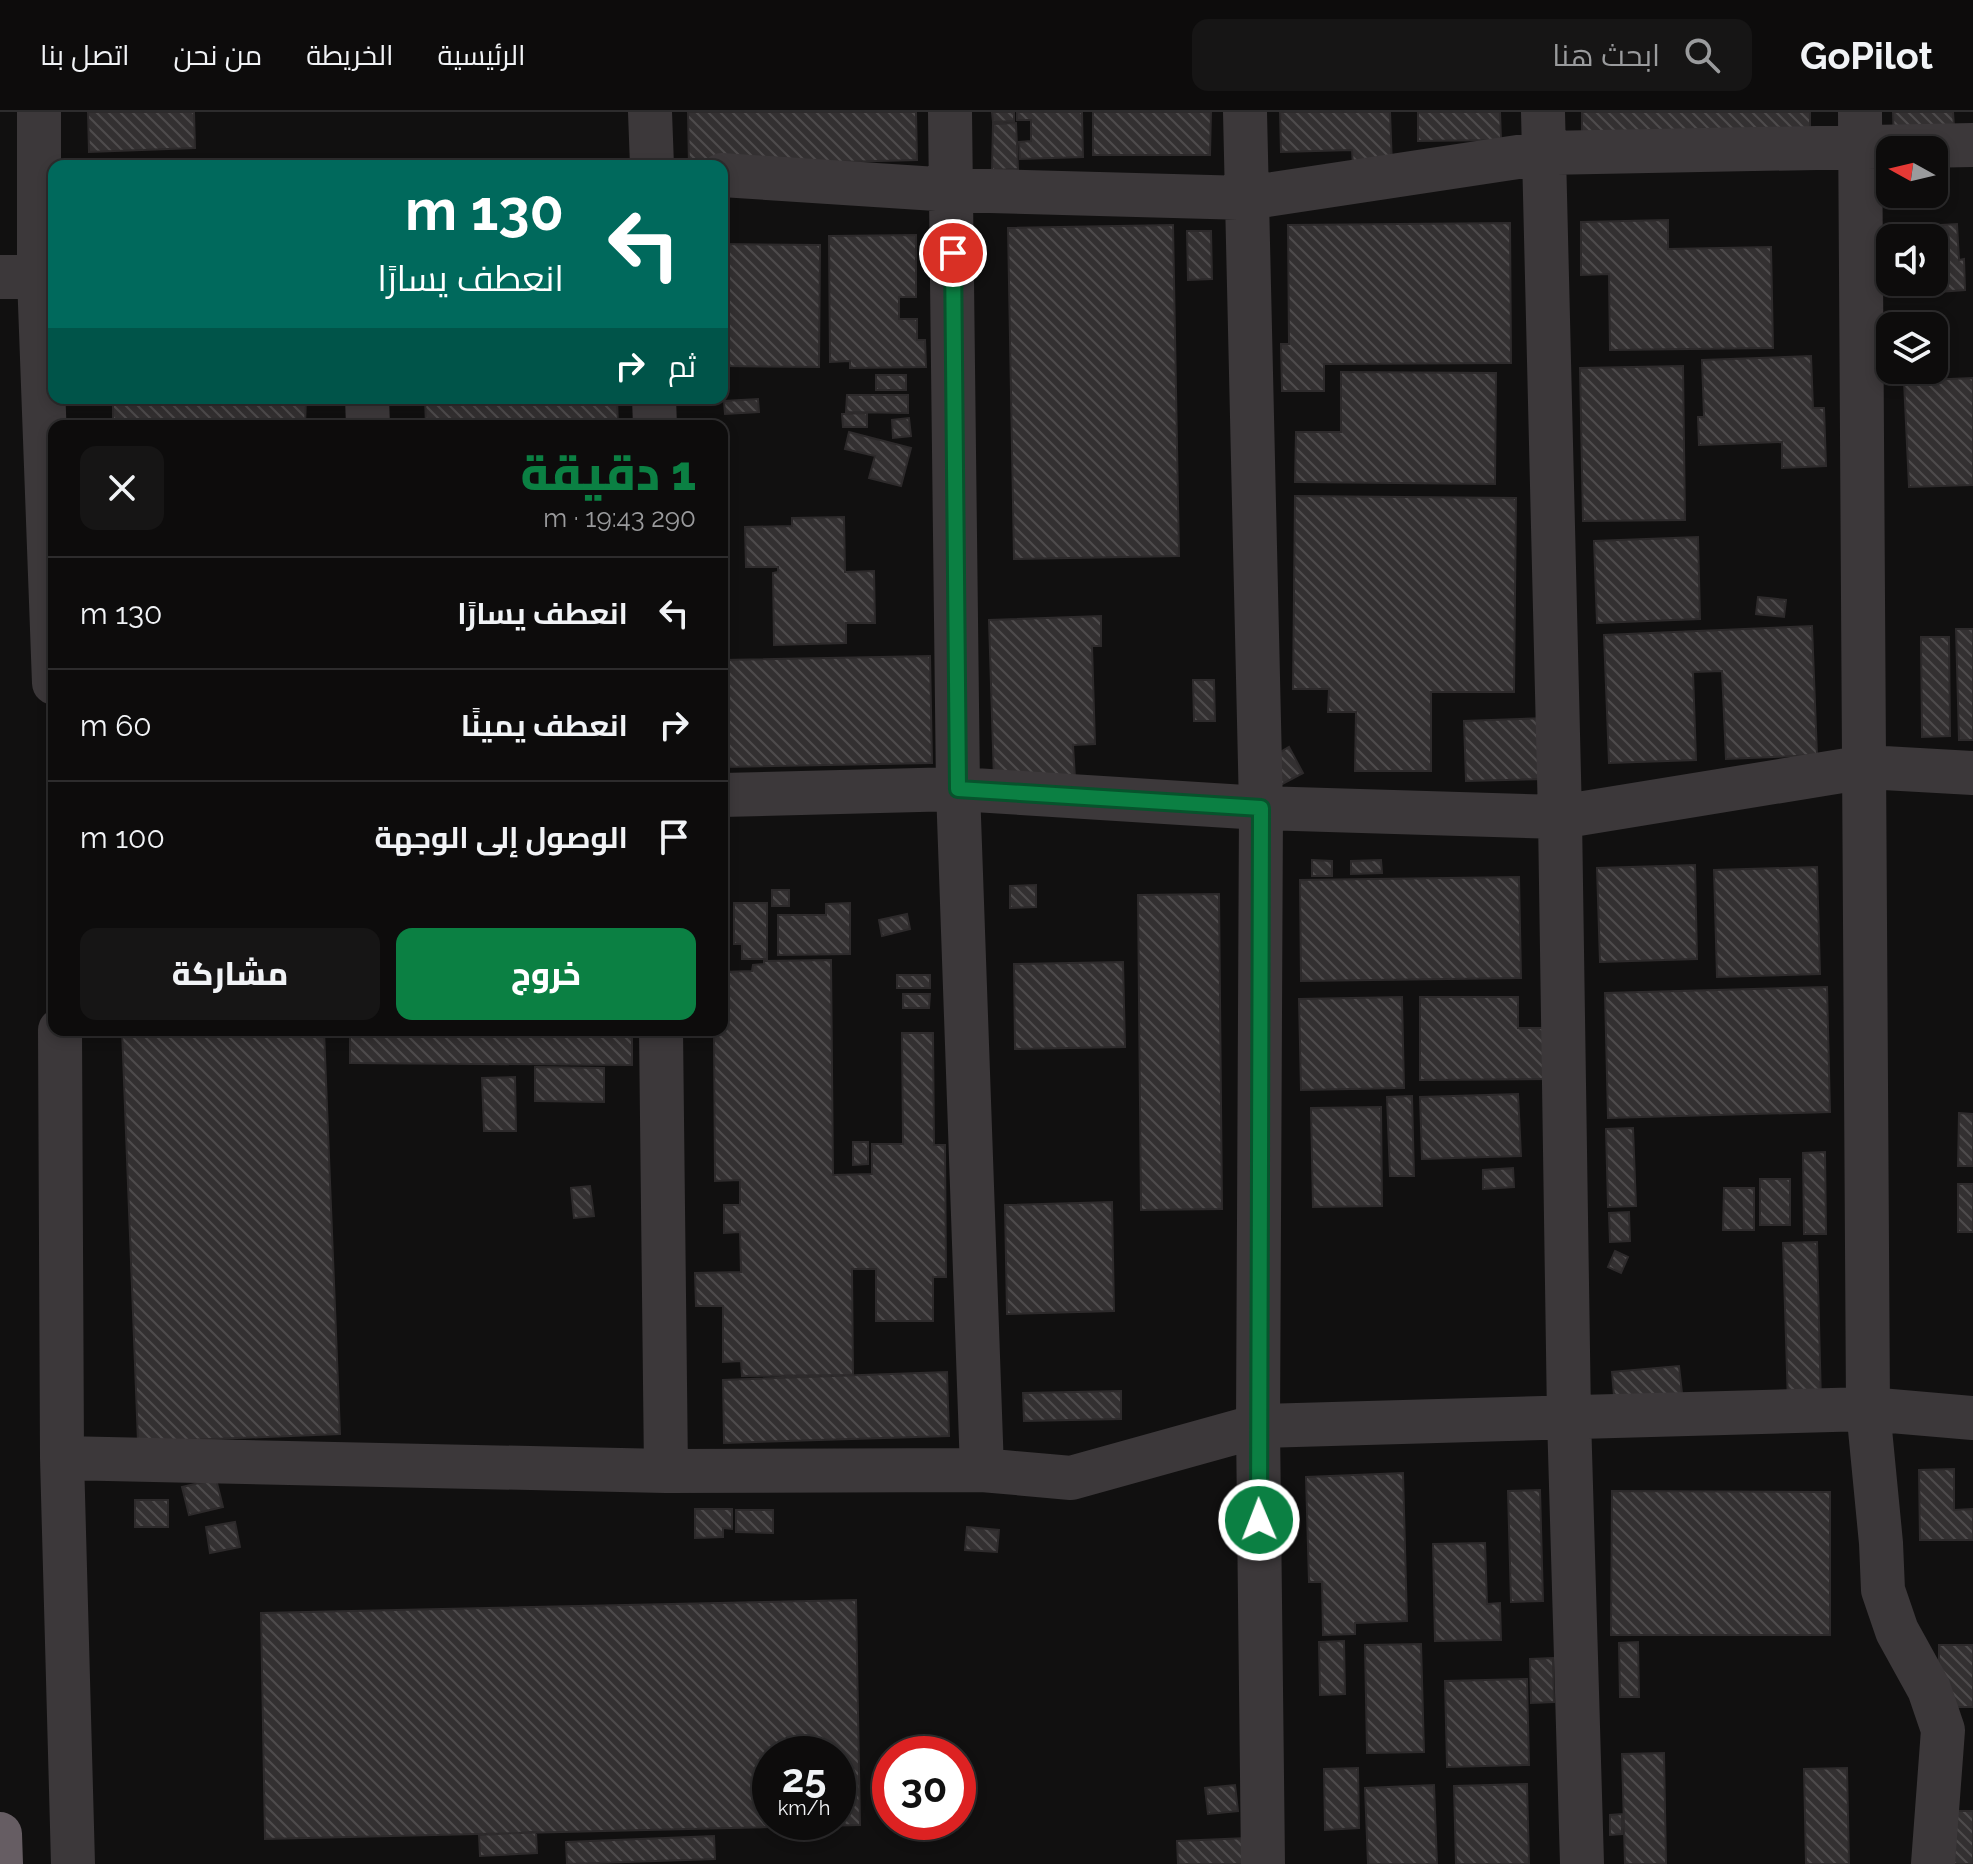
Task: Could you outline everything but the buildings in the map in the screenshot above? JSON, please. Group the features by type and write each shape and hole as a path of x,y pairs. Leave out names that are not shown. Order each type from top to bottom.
{"highway":[{"path":"0,1834 1,1864"}],"street":[{"path":"39,112 47,183 20,277 48,611"},
{"path":"650,112 652,160"},
{"path":"950,112 958,789 982,1470"},
{"path":"1245,112 1261,808 1258,1426 1263,1864"},
{"path":"728,175 952,190 1247,198 1543,133 1860,130 1973,145"},
{"path":"1860,130 1868,1409 1883,1590 1897,1631 1929,1689 1943,1730 1933,1864"},
{"path":"1543,133 1560,817 1569,1417 1582,1864"},
{"path":"728,795 958,789 1261,808 1560,817 1866,767 1973,773"},
{"path":"60,1036 62,1458 73,1864"},
{"path":"661,1036 666,1471"},
{"path":"62,1458 666,1471 982,1470 1071,1478 1258,1426 1868,1409 1973,1418"}],"route":[{"path":"953,253 958,789 1261,808 1259,1520"}]}
